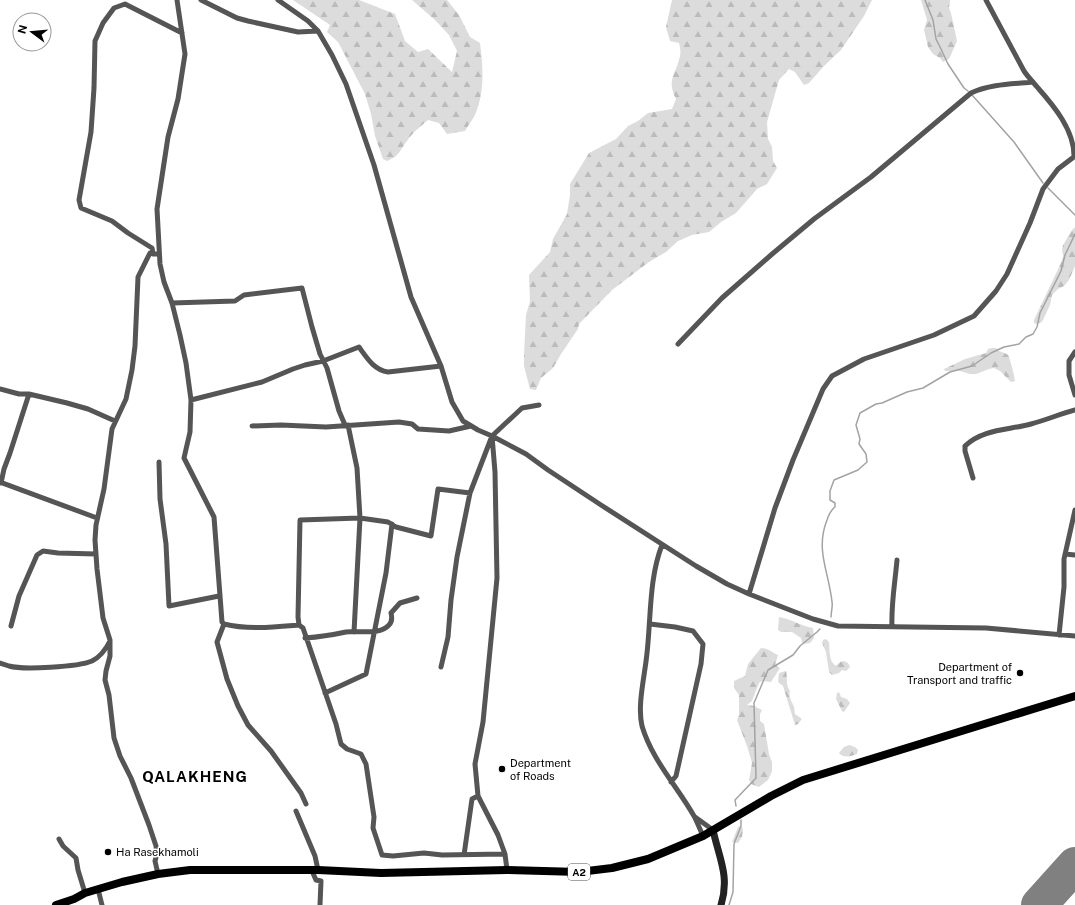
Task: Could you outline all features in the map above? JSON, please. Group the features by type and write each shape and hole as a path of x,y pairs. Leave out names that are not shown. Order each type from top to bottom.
{"main road":[{"name":"A2","path":"56,905 74,899 85,893 122,882 158,874 190,870 315,870 381,874 507,870 579,872 612,868 648,859 703,836 771,796 803,780 1075,696"},
{"path":"713,830 725,881 721,905"},
{"path":"703,836 717,848"}],"street":[{"path":"177,0 185,54 178,99 168,137 157,209 159,254 164,282 172,303 184,356 191,400 190,432 184,458 214,517 219,596 222,622 224,624 217,642 226,678 248,725 271,751 301,793 306,804"},
{"path":"201,0 237,18 248,21 298,32 318,31"},
{"path":"278,0 308,21 318,31 346,84 374,166 411,297 441,366 452,402 463,420 478,430 526,454 662,545 727,584 813,619 838,626 986,628 1075,636"},
{"path":"749,594 775,508 793,460 823,389 832,376 864,359 934,335 974,316 996,291 1007,274 1030,223 1043,189 1058,169 1075,156 1074,148 1067,128 1024,71 986,0"},
{"path":"153,254 152,248 112,221 81,208 79,200 91,132 95,41 103,23 114,8 124,4 182,33"},
{"path":"678,344 722,298 771,255 814,219 871,177 971,93 978,89 1007,84 1033,82"},
{"path":"158,874 155,861 157,854 156,846 131,778 120,756 114,738 109,694 105,680 110,656 110,640 103,618 95,540 112,429 126,399 132,370 135,346 138,277 150,254 159,254"},
{"path":"172,303 235,301 244,295 302,288 312,328 346,425 357,468 360,518 354,632"},
{"path":"191,400 262,382 299,367 323,361 359,347 376,368 382,371 388,372 441,366"},
{"path":"1075,352 1069,362 1069,374 1075,395"},
{"path":"0,389 19,394 29,394 88,409 115,421"},
{"path":"29,394 0,482 98,518"},
{"path":"441,667 448,637 457,557 470,493 492,436 522,408 539,405"},
{"path":"973,478 965,451 965,446 968,442 978,436 1031,424 1075,410"},
{"path":"252,426 281,425 326,427 399,422 412,424 418,429 449,431 471,426"},
{"path":"492,436 495,472 496,578 485,699 475,764 478,796 498,834 505,854 507,870"},
{"path":"159,462 160,499 166,544 169,606 219,596"},
{"path":"470,493 438,489 431,536 396,527 388,522 360,518 300,520 298,602 299,625 303,628 305,638 336,724 341,744 347,749 361,754 366,764 374,817 373,828 382,855 407,856 424,853 442,855 505,854"},
{"path":"1060,635 1065,554 1075,510"},
{"path":"325,693 366,674 386,573 392,524"},
{"path":"662,545 657,558 651,607 641,706 642,724 651,746 671,782 694,816 703,836"},
{"path":"11,626 19,596 37,555 43,551 96,554"},
{"path":"1065,554 1075,555"},
{"path":"892,627 893,590 897,560"},
{"path":"305,638 381,630 390,625 392,620 391,613 400,603 417,598"},
{"path":"224,624 232,626 255,627 299,625"},
{"path":"650,624 693,631 703,644 701,664 676,776 671,782"},
{"path":"0,663 10,666 51,667 92,661 100,655 110,640"},
{"path":"464,855 472,799 478,796"},
{"path":"296,811 315,856 316,880 321,881 320,905"},
{"path":"694,816 713,830"},
{"path":"59,839 63,846 76,858 85,893"},
{"path":"98,889 102,905"}],"green space":[{"path":"293,0 359,0 395,14 405,41 418,52 428,49 452,72 457,51 449,35 435,20 412,0 447,0 459,15 470,37 480,43 482,88 475,115 465,131 447,134 439,123 428,120 411,135 397,155 387,161 383,159 375,136 371,114 365,94 338,42 327,32 330,25"},
{"path":"672,0 872,0 864,16 841,50 809,83 804,85 795,72 789,69 779,80 767,122 768,139 772,147 773,161 777,168 767,184 757,189 736,213 721,222 709,232 692,235 678,241 666,252 649,262 612,290 579,324 578,329 553,368 541,378 536,390 530,389 524,366 526,315 530,301 529,275 550,252 553,239 567,214 570,184 589,153 616,139 628,126 638,121 648,113 672,109 676,99 673,92 672,82 678,62 680,48 679,43 670,41 666,27"},
{"path":"921,0 950,0 949,8 957,41 949,59 943,62 940,58 933,54 928,47 924,30 927,20"},
{"path":"1075,227 1075,266 1069,280 1052,295 1050,305 1042,322 1036,324 1034,323 1034,320 1061,263 1063,256 1063,245"},
{"path":"996,348 1008,355 1015,381 1011,382 1000,371 994,368 976,374 960,371 945,371 944,369 965,359 986,353 988,349"},
{"path":"779,617 813,628 814,638 810,643 804,644 801,638 792,632 781,632 778,630"},
{"path":"826,639 829,642 833,664 836,666 829,672 826,652 822,643 823,640"},
{"path":"761,648 778,655 775,665 780,668 771,682 762,681 759,683 752,701 747,705 754,706 762,710 760,714 760,721 764,724 769,754 772,762 772,771 768,780 759,787 751,784 749,780 752,763 737,720 739,715 739,695 734,688 734,681 745,676 748,664"},
{"path":"844,661 848,663 850,667 846,671 842,670 839,673 832,675 829,672 840,662"},
{"path":"786,671 790,697 795,714 802,719 795,725 783,686 778,682 779,673"},
{"path":"839,692 841,697 847,699 850,703 844,712 836,699 837,693"},
{"path":"849,745 858,750 857,754 843,756 839,753 844,747"},
{"path":"741,826 743,829 742,837 738,843 732,842 738,827"}],"waterway":[{"path":"925,0 933,20 936,39 948,64 964,88 968,91"},
{"path":"972,95 1014,142 1043,183"},
{"path":"1048,188 1075,215"},
{"path":"831,617 832,604 822,541 829,514 835,507 835,503 830,500 830,491 834,480 858,470 867,462 866,454 859,444 860,439 856,425 860,413 876,404 882,403 907,392 923,388 950,372 972,366 991,353 1004,347 1019,344 1026,337 1033,334 1037,327 1040,313 1061,271 1065,255 1075,234"},
{"path":"736,806 735,800 756,778 754,703 768,670 793,655 800,646 820,629"},
{"path":"729,905 733,892 734,844 741,826 741,820"}],"runway":[{"path":"1039,905 1075,865"}],"place":[{"name":"Department of Transport and traffic","path":"1020,673"},
{"name":"Department of Roads","path":"502,769"},
{"name":"Ha Rasekhamoli","path":"108,852"}],"district":[{"name":"QALAKHENG","path":"195,777"}]}
